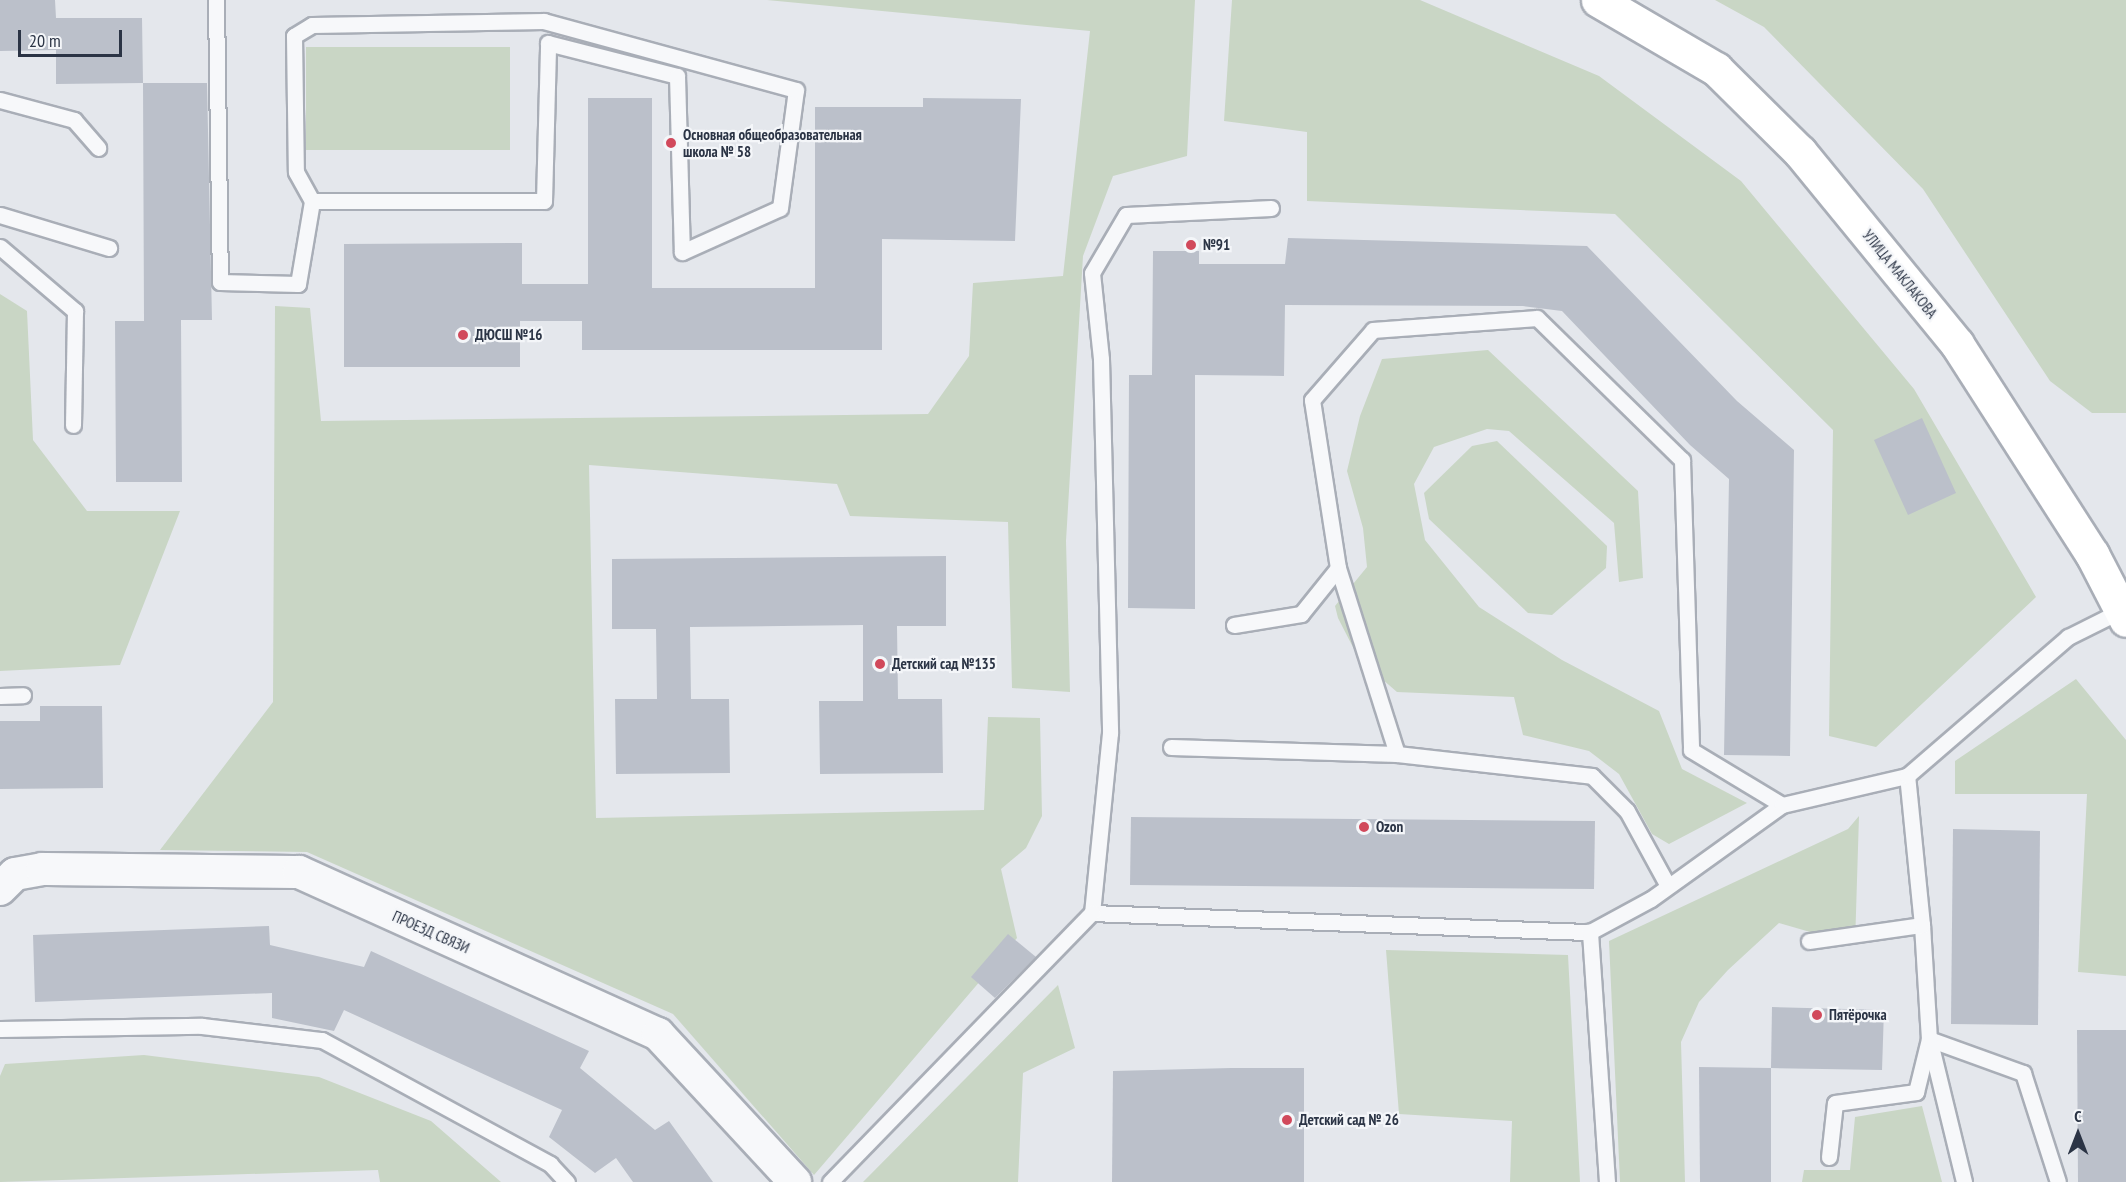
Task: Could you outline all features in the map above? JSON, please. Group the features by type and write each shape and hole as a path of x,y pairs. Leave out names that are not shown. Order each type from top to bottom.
{"street":[{"name":"УЛИЦА МАКЛАКОВА","path":"1598,0 1716,69 1800,152 1957,344 2092,554 2123,615"},
{"name":"ПРОЕЗД СВЯЗИ","path":"0,889 15,874 42,869 299,872 658,1034 795,1182"}],"lane":[{"path":"216,0 220,282 298,284 312,201 296,172 294,36 312,25 544,21 796,90 780,208 682,252 677,76 548,43 544,201 312,201"},
{"path":"0,99 74,120 98,147"},
{"path":"830,1182 1092,913 1110,733 1101,359 1092,273 1126,215 1271,208"},
{"path":"0,215 109,248"},
{"path":"0,247 75,311 73,425"},
{"path":"1397,754 1338,568 1312,400 1373,330 1537,318 1682,460 1691,750 1782,805"},
{"path":"1234,625 1302,614 1338,568"},
{"path":"1092,913 1590,932 1668,886 1782,805 1907,776 2068,637 2123,615"},
{"path":"0,696 23,694"},
{"path":"1170,747 1397,754 1592,776 1627,811 1668,886"},
{"path":"1907,776 1922,925 1929,1039 1964,1182"},
{"path":"1809,941 1922,925"},
{"path":"1590,932 1607,1182"},
{"path":"0,1029 202,1026 322,1040 550,1164 567,1182"},
{"path":"1829,1157 1835,1103 1916,1092 1929,1039"},
{"path":"1929,1039 2023,1072 2058,1182"}],"green space":[{"path":"767,0 1195,0 1187,156 1113,176 1083,256 1066,541 1070,692 1012,688 1008,522 850,516 837,484 589,465 596,818 984,810 988,717 1040,718 1042,816 1026,848 1001,869 1017,938 814,1175 673,1014 307,852 160,850 273,702 275,306 310,308 321,421 928,414 969,356 973,283 1063,276 1090,31"},
{"path":"1232,0 1420,0 1599,76 1741,181 1914,389 2036,597 1876,747 1829,736 1833,430 1615,214 1307,201 1307,132 1224,121"},
{"path":"1715,0 2126,0 2126,413 2092,413 2050,381 1923,189 1764,27"},
{"path":"306,47 510,47 510,150 306,150"},
{"path":"0,294 27,311 33,440 87,511 180,511 120,665 0,671"},
{"path":"1488,350 1638,491 1643,578 1619,582 1614,523 1509,431 1487,429 1434,447 1414,484 1425,540 1479,607 1562,660 1659,711 1682,769 1747,803 1669,844 1652,834 1619,774 1589,751 1523,735 1514,697 1397,692 1359,659 1338,618 1335,606 1367,567 1363,528 1347,471 1360,416 1382,359"},
{"path":"1497,441 1607,546 1606,568 1552,615 1528,613 1429,519 1424,493 1472,446"},
{"path":"2076,679 2126,740 2126,976 2078,972 2087,794 1955,794 1955,761"},
{"path":"1859,816 1855,945 1779,923 1728,970 1699,1002 1681,1042 1685,1182 1620,1182 1609,941 1848,829"},
{"path":"1386,950 1568,955 1580,1182 1510,1182 1512,1121 1399,1114"},
{"path":"1058,985 1075,1048 1023,1073 1018,1182 863,1182"},
{"path":"144,1055 319,1077 431,1121 501,1182 380,1182 378,1170 0,1182 0,1076 5,1064"},
{"path":"1922,1106 1942,1182 1802,1182 1804,1170 1850,1170 1855,1117"}],"building":[{"path":"0,0 55,0 56,18 142,18 143,83 56,84 56,50 0,51"},
{"path":"143,83 207,83 212,320 181,320 182,482 116,482 115,321 144,321"},
{"path":"588,98 652,98 652,288 815,288 815,107 923,107 923,98 1021,99 1015,241 882,239 882,350 582,350 582,321 520,321 520,367 344,367 344,244 522,243 522,284 588,284"},
{"path":"1288,238 1587,246 1737,401 1794,450 1790,756 1724,755 1729,479 1690,445 1562,311 1523,306 1285,305 1284,376 1195,375 1195,609 1128,608 1129,375 1152,375 1153,251 1199,251 1199,264 1285,264"},
{"path":"1922,418 1956,493 1908,515 1874,440"},
{"name":"Детский сад №135","path":"946,556 946,626 897,626 898,699 942,699 943,773 820,774 819,701 863,701 863,625 690,627 691,699 729,699 730,773 616,774 615,699 657,699 656,629 612,629 612,559"},
{"path":"40,706 102,706 103,788 0,789 0,721 40,721"},
{"path":"1131,817 1595,821 1594,889 1130,885"},
{"path":"1953,829 2040,831 2038,1025 1951,1024"},
{"path":"269,926 270,945 364,967 371,951 589,1051 580,1068 655,1130 669,1121 713,1182 633,1182 616,1158 595,1173 549,1137 562,1110 344,1010 334,1031 272,1018 272,993 35,1002 33,935"},
{"path":"1008,934 1036,957 995,998 971,977"},
{"path":"1772,1007 1884,1010 1882,1070 1771,1068"},
{"path":"2077,1030 2126,1030 2126,1182 2078,1182"},
{"path":"1699,1067 1771,1068 1771,1182 1700,1182"},
{"path":"1304,1068 1304,1182 1112,1182 1113,1071"}],"place":[{"name":"Основная общеобразовательная школа № 58","path":"671,143"},
{"name":"№91","path":"1191,245"},
{"name":"ДЮСШ №16","path":"463,335"},
{"name":"Детский сад №135","path":"880,664"},
{"name":"Ozon","path":"1364,827"},
{"name":"Пятёрочка","path":"1817,1015"},
{"name":"Детский сад № 26","path":"1287,1120"}]}
